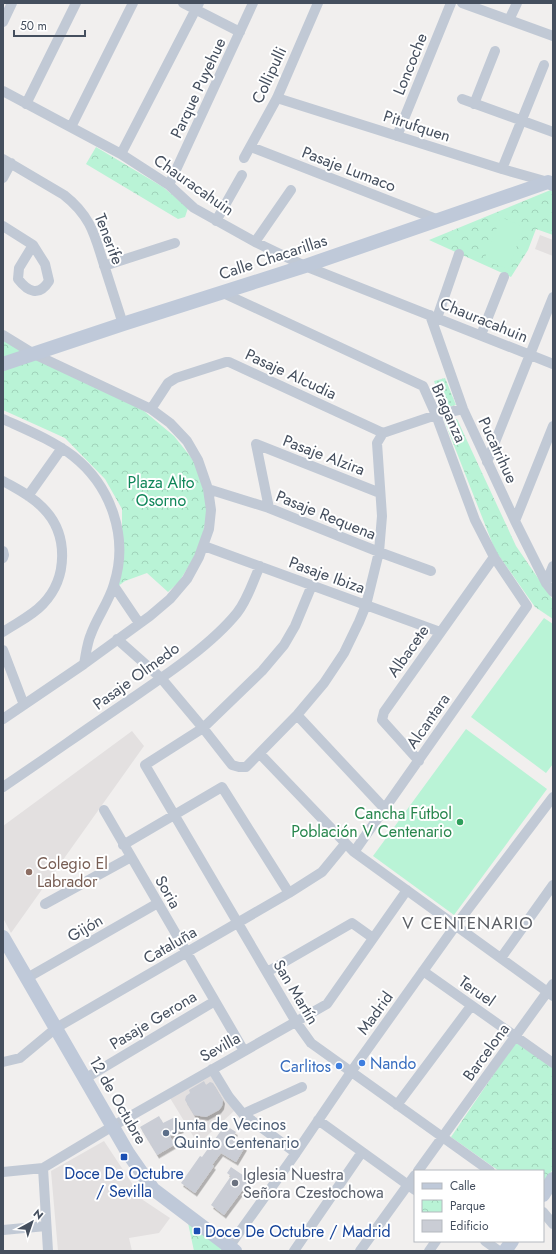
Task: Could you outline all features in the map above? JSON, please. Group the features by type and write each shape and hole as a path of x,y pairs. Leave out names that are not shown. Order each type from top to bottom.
{"street":[{"path":"3,22 12,3"},
{"path":"26,104 76,3"},
{"path":"71,127 133,3"},
{"path":"183,3 198,6 240,32"},
{"name":"Parque Puyehue","path":"169,185 253,3"},
{"name":"Collipulli","path":"244,158 277,98 318,3"},
{"name":"Loncoche","path":"397,136 451,3"},
{"path":"462,3 553,36"},
{"path":"509,20 517,3"},
{"path":"121,154 198,6"},
{"path":"474,104 495,51"},
{"path":"502,169 544,65"},
{"name":"Chauracahuin","path":"3,91 121,154 169,185 194,208 255,242 305,266 553,364"},
{"name":"Pitrufquen","path":"277,98 550,183"},
{"path":"462,99 553,132"},
{"name":"Pasaje Lumaco","path":"251,147 436,219"},
{"path":"3,178 7,161"},
{"name":"Tenerife","path":"7,161 64,195 78,208 90,224 123,324"},
{"path":"216,221 242,175"},
{"name":"Calle Chacarillas","path":"3,364 305,266 436,219 550,183"},
{"path":"255,242 291,190"},
{"path":"3,226 33,245"},
{"path":"104,266 175,243"},
{"path":"433,316 459,254"},
{"path":"481,335 504,277"},
{"name":"Braganza","path":"221,292 423,386 436,415 475,520 494,557 527,606"},
{"path":"487,462 553,297"},
{"name":"Pucatrihue","path":"433,316 463,410 515,521 546,583 553,592"},
{"path":"3,335 34,354 150,409 170,423 187,441 198,460 208,489 211,505 210,520 204,546 194,568 179,589 161,608 84,664 3,719"},
{"name":"Pasaje Alcudia","path":"150,409 168,383 176,378 226,362 383,433"},
{"path":"117,639 161,678 232,764 238,767 246,767 311,700 334,669 352,638 366,605 379,552 382,516 377,443 383,433 436,415 463,410"},
{"path":"3,419 41,436 62,448 81,462 104,490 113,512 118,530 120,549 119,561 114,586 90,635 84,664"},
{"path":"515,521 553,426"},
{"name":"Pasaje Alzira","path":"269,508 256,444 380,493"},
{"path":"28,496 62,448"},
{"path":"3,481 28,496 44,508 56,525 62,545 62,565 58,582 48,598 35,611 3,632"},
{"name":"Pasaje Requena","path":"208,489 269,508 431,571"},
{"name":"Pasaje Ibiza","path":"204,546 440,632"},
{"path":"3,551 3,558"},
{"name":"Albacete","path":"419,761 382,720 384,712 494,557"},
{"name":"Pasaje Olmedo","path":"3,787 161,678 206,644 223,629 238,612 260,566"},
{"path":"546,583 553,566"},
{"path":"203,728 262,671 284,645 295,626 312,585"},
{"path":"114,586 139,623"},
{"name":"Alcantara","path":"354,852 527,606"},
{"path":"3,650 24,705"},
{"path":"297,715 384,808"},
{"name":"San Martín","path":"203,728 145,765 296,1022 311,1043 489,1170"},
{"path":"260,754 354,852 501,958 551,991"},
{"path":"123,845 222,787 289,893"},
{"name":"Madrid","path":"230,1250 351,1072 423,971 552,800"},
{"name":"Soria","path":"104,810 244,1051"},
{"name":"Cataluña","path":"3,1062 20,1058 56,1028 289,893 322,872 345,844"},
{"path":"45,904 131,857"},
{"path":"501,958 553,885"},
{"name":"Sevilla","path":"3,1172 43,1168 212,1069 328,1004 407,890"},
{"name":"Gijón","path":"27,978 158,903"},
{"path":"267,972 352,923 373,938"},
{"name":"12 de Octubre","path":"3,937 86,1078 128,1153 153,1188 230,1250"},
{"name":"Teruel","path":"423,971 553,1063"},
{"name":"Barcelona","path":"419,1170 551,991"},
{"name":"Pasaje Gerona","path":"86,1078 215,1001"},
{"path":"397,1105 471,1006"},
{"path":"212,1069 228,1097 243,1114 296,1153"},
{"path":"243,1114 302,1087"},
{"path":"318,1120 411,1188"},
{"path":"294,1251 362,1152"},
{"path":"43,1168 48,1251"},
{"path":"360,1251 411,1188 414,1178"},
{"path":"544,1194 553,1180"},
{"path":"544,1213 553,1224"},
{"path":"3,1230 46,1226"},
{"path":"429,1251 435,1242"},
{"path":"486,1242 499,1251"},
{"path":"505,1251 511,1242"}],"shaded area":[{"path":"540,235 553,240 553,256 535,249"},
{"name":"Colegio El Labrador","path":"132,731 144,746 11,933 3,918 3,826"},
{"path":"211,1075 234,1111 198,1144 170,1098"},
{"path":"104,1141 143,1200 170,1218 159,1233 129,1238 132,1251 58,1251 51,1171"}],"green space":[{"path":"96,147 163,187 188,208 185,217 178,219 86,164"},
{"path":"553,189 553,235 536,229 528,250 511,277 429,240"},
{"path":"501,217 524,227 508,269 484,260"},
{"name":"Plaza Alto Osorno","path":"3,337 144,411 174,436 201,473 206,492 206,520 201,541 193,559 179,582 168,592 147,573 125,581 117,587 122,534 122,509 105,479 65,438 3,410"},
{"path":"445,378 456,405 443,408 434,381"},
{"path":"457,419 516,546 553,600 553,619 535,607 495,550 444,420"},
{"path":"544,618 553,624 553,764 546,773 471,717"},
{"name":"Cancha Fútbol Población V Centenario","path":"466,729 547,789 454,915 373,856"},
{"path":"517,1040 553,1066 553,1169 544,1183 544,1170 498,1170 451,1137"},
{"path":"188,1223 223,1246 220,1251 194,1251"}],"building":[{"path":"204,1081 206,1085 210,1082 213,1083 223,1100 222,1106 219,1110 206,1117 194,1115 185,1100 186,1096 190,1093 189,1090"},
{"path":"159,1116 163,1123 175,1117 182,1129 170,1136 174,1145 157,1155 140,1127"},
{"path":"225,1125 236,1132 232,1138 245,1147 236,1162 221,1153 212,1165 214,1166 195,1193 181,1183"},
{"path":"231,1167 250,1180 224,1215 211,1205 231,1176 227,1173"}],"place":[{"name":"Cancha Fútbol Población V Centenario","path":"460,822"},
{"name":"Colegio El Labrador","path":"29,872"},
{"name":"Nando","path":"362,1063"},
{"name":"Carlitos","path":"339,1066"},
{"name":"Junta de Vecinos Quinto Centenario","path":"166,1133"},
{"name":"Doce De Octubre / Sevilla","path":"124,1157"},
{"name":"Iglesia Nuestra Señora Czestochowa","path":"235,1183"},
{"name":"Doce De Octubre / Madrid","path":"197,1231"}],"district":[{"name":"V CENTENARIO","path":"468,923"}]}
